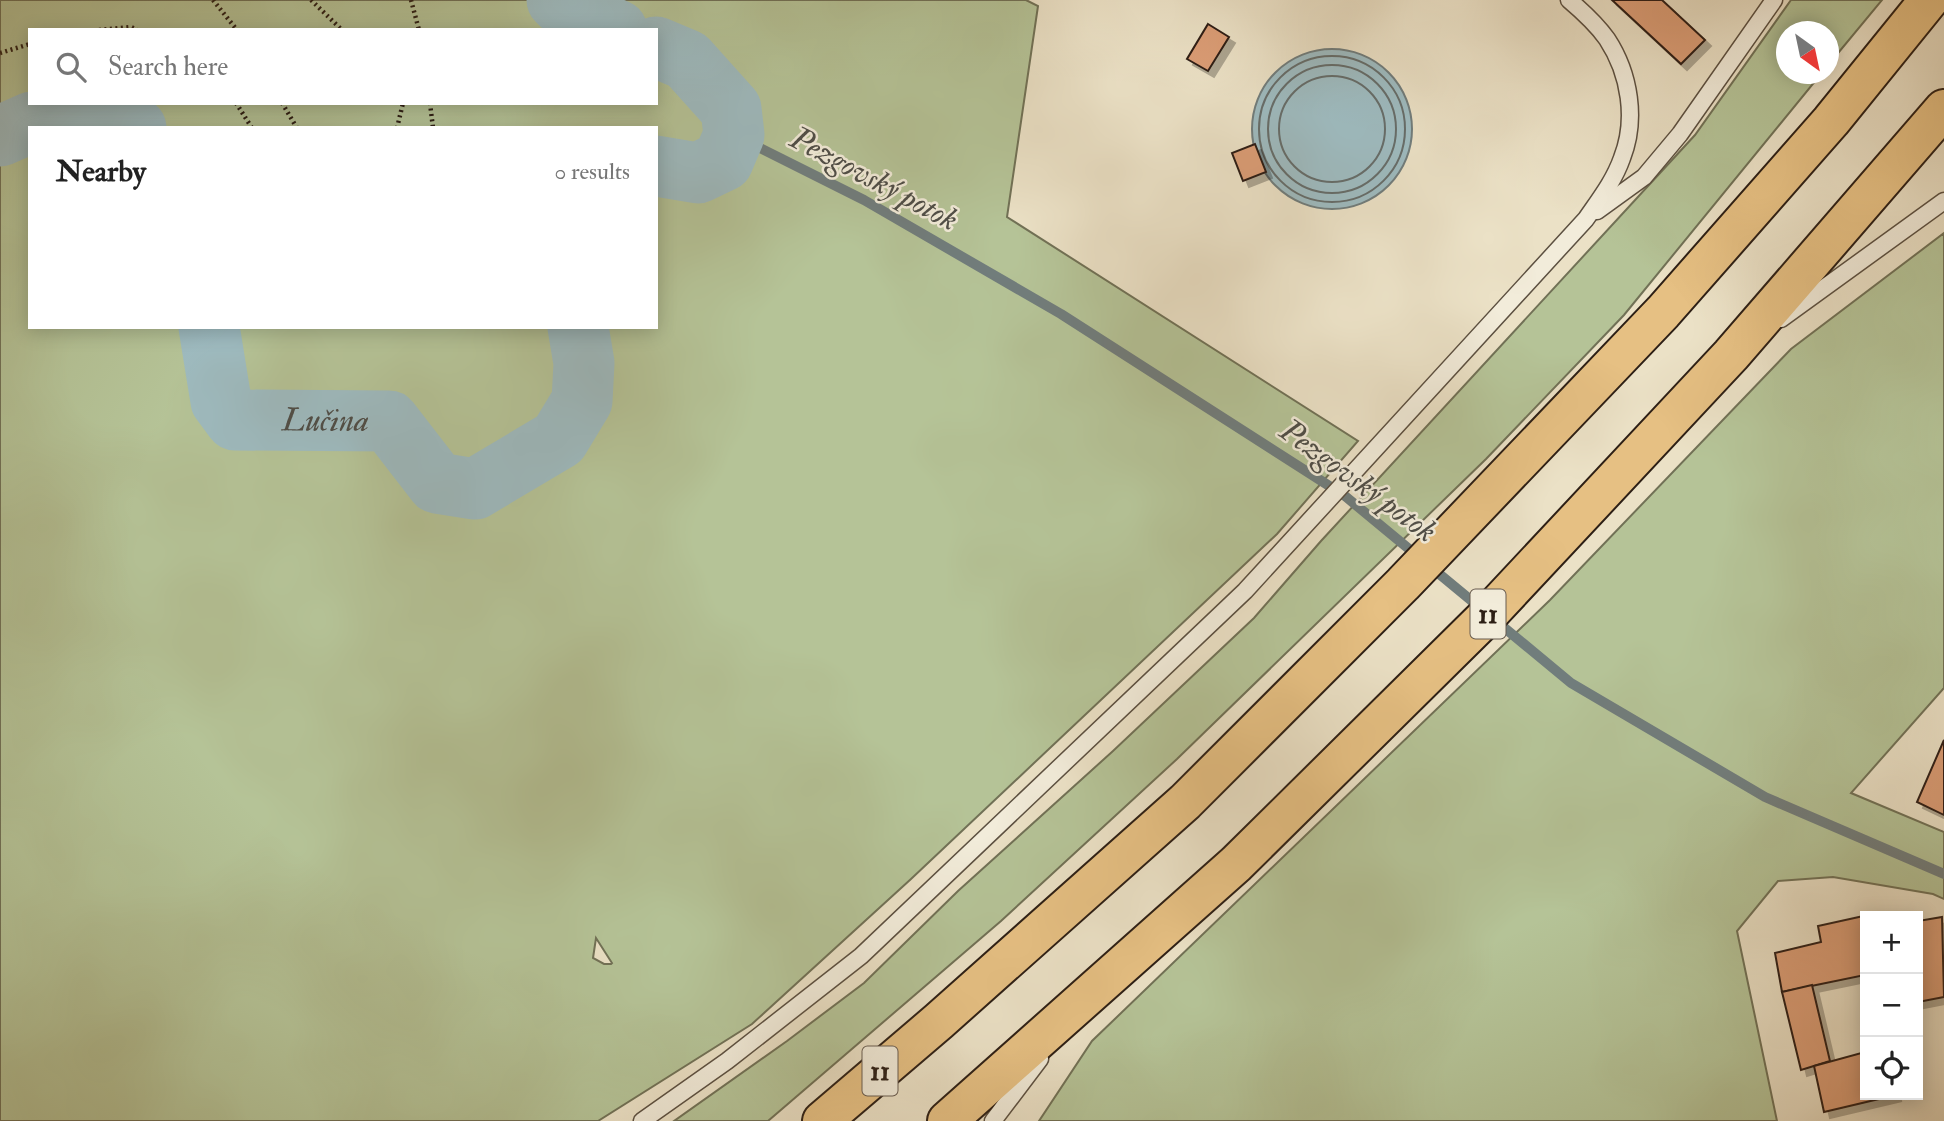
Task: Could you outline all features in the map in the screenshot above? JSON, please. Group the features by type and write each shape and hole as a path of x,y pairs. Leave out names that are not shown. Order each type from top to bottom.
{"highway":[{"name":"11","path":"822,1121 939,1021 1185,802 1403,584 1663,312 1831,121 1929,0"},
{"name":"11","path":"947,1121 1236,864 1485,618 1731,355 1944,109"}],"lane":[{"path":"642,1121 727,1061 861,956 1245,591 1586,219 1607,189 1621,161 1628,139 1630,103 1620,65 1606,37 1569,0"},
{"path":"1586,219 1644,177 1673,143 1774,0"},
{"path":"1731,355 1944,201"},
{"path":"993,1121 1081,1004"}],"path":[{"path":"213,0 235,28"},
{"path":"311,0 340,28"},
{"path":"411,0 418,28"},
{"path":"0,53 28,45"},
{"path":"237,105 251,126"},
{"path":"283,105 296,126"},
{"path":"397,126 403,105"},
{"path":"430,105 433,126"}],"green space":[{"path":"0,0 1026,0 1038,6 1007,217 1358,441 1277,534 911,879 752,1024 598,1121 0,1121","holes":["596,938 612,963 611,964 604,964 593,958"]},
{"path":"1791,0 1882,0 1839,52 1839,21 1776,21"},
{"path":"1776,21 1776,84 1813,84 1624,315 1486,459 1177,759 1001,921 768,1121 674,1121 864,983 958,891 1113,751 1254,618 1321,541 1695,135"},
{"path":"1944,233 1944,688 1851,793 1944,832 1944,899 1933,894 1833,877 1778,881 1737,931 1777,1121 1039,1121 1092,1041 1550,600 1791,349"}],"water":[{"path":"1332,49 1362,55 1388,73 1406,99 1412,129 1406,159 1388,185 1362,203 1332,209 1302,203 1276,185 1258,159 1252,129 1258,99 1276,73 1302,55"}],"building":[{"path":"1612,0 1662,0 1705,40 1681,64"},
{"path":"1208,24 1229,37 1208,71 1187,59"},
{"path":"1255,144 1266,172 1243,181 1232,153"},
{"path":"1944,740 1944,815 1917,802"},
{"path":"1860,917 1860,976 1782,992 1775,953 1821,942 1818,926"},
{"path":"1942,917 1944,997 1923,1001 1923,974 1923,920"},
{"path":"1812,985 1830,1061 1801,1070 1782,992"},
{"path":"1860,1053 1860,1100 1875,1100 1824,1112 1814,1066"}],"waterway":[{"name":"Lučina","path":"557,0 565,8 612,28"},
{"name":"Lučina","path":"658,48 687,60 731,109 734,135 723,161 698,173 658,166"},
{"name":"Lučina","path":"0,136 32,122 125,119 134,126"},
{"name":"Pezgovský potok","path":"734,135 864,200 1061,314 1345,496 1571,683 1765,797 1944,874"},
{"name":"Lučina","path":"209,329 221,401 235,420 389,421 437,483 475,489 559,439 582,401 584,363 578,329"}]}
